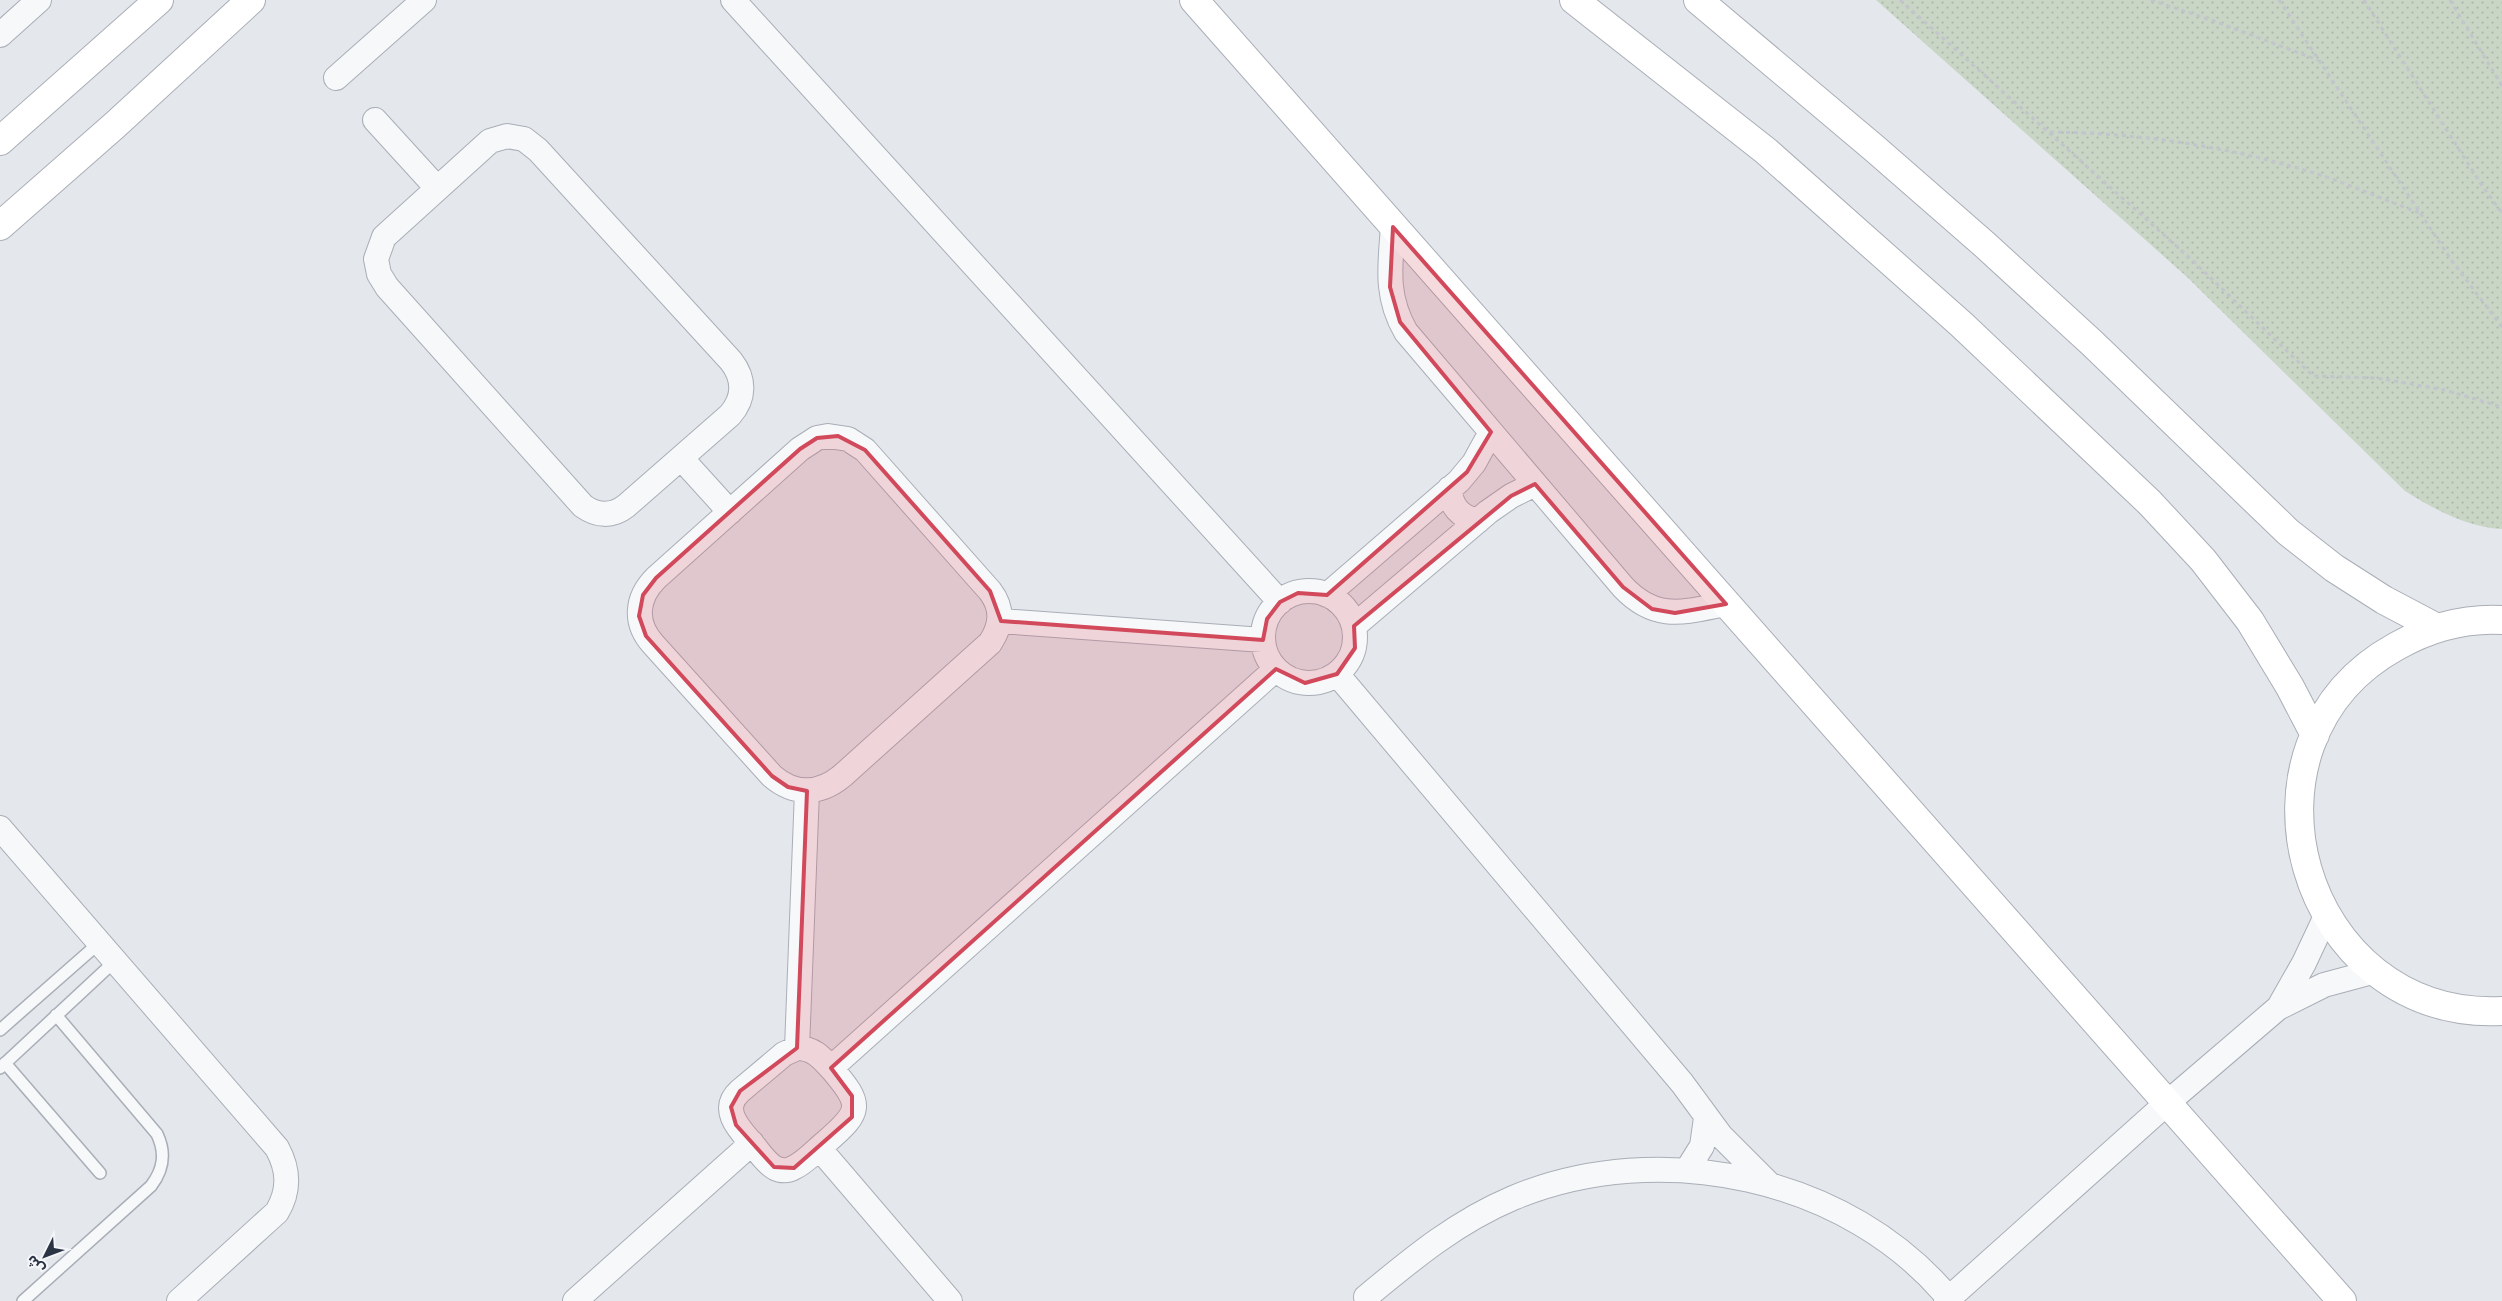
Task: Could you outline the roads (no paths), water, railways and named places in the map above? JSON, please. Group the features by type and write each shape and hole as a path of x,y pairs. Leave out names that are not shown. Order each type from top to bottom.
{"main road":[{"path":"0,141 159,0"},
{"path":"0,226 115,125 251,0"},
{"path":"1194,0 2342,1301"},
{"path":"1574,0 1766,151 1961,324 2150,503 2203,560 2250,621 2315,735"},
{"path":"1698,0 1867,141 1984,244 2092,343 2288,532 2334,568 2437,628"},
{"path":"2502,620 2464,622 2437,628 2411,638 2387,651 2364,668 2328,710 2315,735 2300,786 2299,822 2305,866 2314,892 2326,916 2340,936 2376,971 2398,986 2438,1003 2473,1010 2502,1011"}],"street":[{"path":"0,34 39,0"},
{"path":"336,78 424,0"},
{"path":"733,0 1280,602"},
{"path":"375,120 437,188"},
{"path":"507,136 524,139 538,150 731,361 740,376 742,384 740,402 730,416 626,506 615,513 595,513 578,501 387,287 379,274 377,251 384,237 437,188 490,141 507,136"},
{"path":"1393,227 1390,287 1400,322 1413,341 1623,587 1641,603 1652,609 1675,613 1726,604"},
{"path":"1327,595 1450,488 1474,463 1491,432"},
{"path":"828,436 848,439 865,450 990,591 998,605 1000,621 990,643 842,776 826,788 807,791 788,787 772,776 653,644 641,626 640,605 648,586 730,512 808,442 828,436"},
{"path":"682,458 730,512"},
{"path":"1354,626 1478,520 1511,496 1535,484"},
{"path":"1450,488 1453,504 1457,510 1470,519 1478,520"},
{"path":"1308,591 1327,595 1345,607 1354,626 1354,648 1345,667 1337,674 1316,683 1305,683 1284,676 1276,669 1265,650 1263,640 1267,619 1280,602 1298,592 1308,591"},
{"path":"1000,621 1263,640"},
{"path":"830,1068 1276,669"},
{"path":"1337,674 1682,1083 1706,1118 1737,1154 1770,1185"},
{"path":"797,1048 807,791"},
{"path":"0,828 277,1148 286,1170 286,1193 277,1212 179,1301"},
{"path":"2278,1008 2304,963 2326,916"},
{"path":"1366,1297 1420,1252 1449,1231 1513,1198 1547,1186 1618,1171 1688,1170 1770,1185 1821,1204 1879,1236 1904,1254 1949,1300 2167,1103 2278,1008 2324,985 2376,971"},
{"path":"797,1048 812,1050 830,1068 852,1096 854,1110 848,1123 794,1168 780,1170 769,1163 733,1120 731,1114 733,1101 740,1091 784,1054 797,1048"},
{"path":"1688,1170 1702,1146 1706,1118"},
{"path":"575,1301 752,1143"},
{"path":"819,1148 950,1301"}],"lane":[{"path":"0,1030 100,943"},
{"path":"100,1173 2,1066 115,961"},
{"path":"22,1301 151,1186 161,1170 163,1160 163,1151 157,1134 56,1015"}]}
